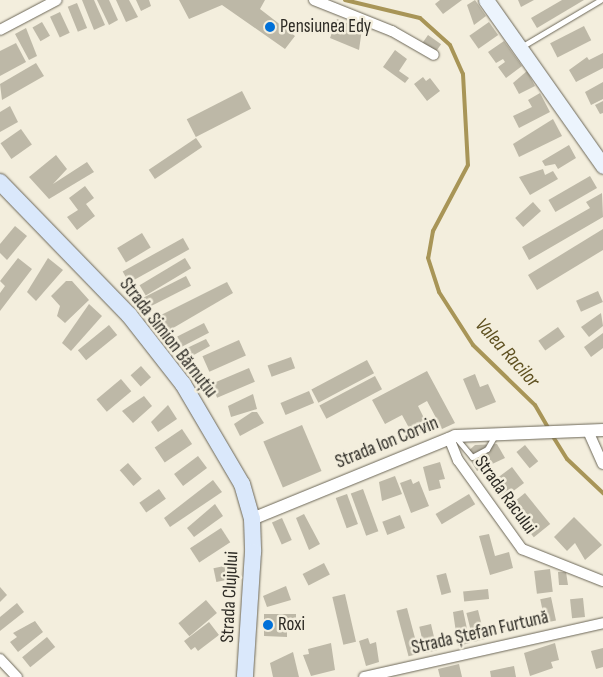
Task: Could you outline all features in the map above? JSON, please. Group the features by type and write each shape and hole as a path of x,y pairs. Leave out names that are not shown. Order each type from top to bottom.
{"main road":[{"path":"486,0 522,47 603,166"},
{"name":"Strada Simion Bărnuțiu","path":"0,182 129,315 183,384 226,452 252,519"},
{"name":"Strada Clujului","path":"246,677 252,519"}],"street":[{"path":"0,30 57,0"},
{"path":"314,0 392,31 434,55"},
{"path":"582,430 603,464"},
{"name":"Strada Ion Corvin","path":"252,519 452,437 497,432 603,430"},
{"name":"Strada Racului","path":"452,437 458,460 522,549 603,581"},
{"name":"Strada Ștefan Furtună","path":"364,677 400,673 603,624"},
{"path":"0,659 16,677"}],"lane":[{"path":"522,47 600,0"},
{"path":"452,437 472,457 487,448 497,432"}],"building":[{"path":"82,0 94,0 105,25 94,30"},
{"path":"97,0 109,0 118,20 109,25"},
{"path":"116,0 129,0 138,17 126,22"},
{"path":"136,0 149,0 151,6 141,11"},
{"name":"Pensiunea Edy","path":"179,0 265,0 260,9 295,36 285,49 222,5 189,19"},
{"path":"440,0 462,0 443,14 435,4"},
{"path":"475,0 486,16 474,25 467,5"},
{"path":"518,0 534,0 521,7"},
{"path":"562,0 584,0 537,28 531,18"},
{"path":"77,3 87,28 78,32 68,7"},
{"path":"60,12 70,33 60,37 50,17"},
{"path":"337,19 362,29 359,50 330,38"},
{"path":"42,22 50,36 40,41 32,28"},
{"path":"489,22 498,35 479,49 469,36"},
{"path":"584,26 591,40 557,58 550,43"},
{"path":"26,28 37,56 29,60 15,34"},
{"path":"428,35 441,44 435,52 422,43"},
{"path":"504,41 522,66 506,78 498,67 505,62 503,59 496,63 488,52"},
{"path":"16,43 26,62 0,76 0,51"},
{"path":"395,50 407,59 399,71 409,78 405,83 383,67"},
{"path":"603,53 603,68 576,82 569,70 587,57 589,60"},
{"path":"36,63 44,76 2,100 0,84"},
{"path":"527,71 535,86 519,94 513,83"},
{"path":"423,77 426,81 430,78 440,91 427,101 414,84"},
{"path":"603,82 603,99 591,105 585,92"},
{"path":"242,91 251,109 196,137 187,119"},
{"path":"540,93 550,112 519,128 513,116 532,107 528,100"},
{"path":"603,101 603,113 600,114 595,105"},
{"path":"10,106 18,122 0,132 0,112"},
{"path":"553,119 562,136 519,157 513,144"},
{"path":"21,129 32,145 11,159 1,143"},
{"path":"196,138 202,147 155,179 149,170"},
{"path":"569,145 576,158 558,169 555,164 545,166 542,161"},
{"path":"56,155 67,169 53,184 87,162 94,172 49,199 29,177"},
{"path":"543,169 545,175 553,171 558,179 530,195 519,177"},
{"path":"590,176 597,188 555,212 548,200"},
{"path":"85,186 94,198 86,204 95,216 77,230 67,217 78,210 69,198"},
{"path":"602,193 603,217 529,260 522,247 590,208 586,202"},
{"path":"533,202 541,211 523,227 515,218"},
{"path":"15,226 27,236 7,260 0,253 0,244"},
{"path":"603,229 603,250 537,290 528,275"},
{"path":"142,233 151,248 126,263 117,248"},
{"path":"183,238 189,249 129,283 123,271"},
{"path":"18,258 32,269 0,311 0,293 5,286 0,281"},
{"path":"48,258 63,270 36,301 27,292"},
{"path":"185,258 191,268 146,296 140,285"},
{"path":"186,276 191,286 148,308 143,298"},
{"path":"66,281 72,281 89,300 65,323 57,316 60,306 51,296"},
{"path":"227,282 233,293 168,331 159,316"},
{"path":"598,291 603,302 581,312 576,301"},
{"path":"89,304 102,316 71,351 62,343"},
{"path":"601,313 603,326 589,337 581,327"},
{"path":"204,323 209,333 182,346 177,337"},
{"path":"109,325 117,335 86,360 78,350"},
{"path":"558,327 565,337 545,351 538,341"},
{"path":"603,333 603,348 591,357 584,347"},
{"path":"206,339 210,346 192,356 187,348"},
{"path":"239,340 246,356 209,372 202,356"},
{"path":"291,357 295,368 272,377 268,366"},
{"path":"367,360 374,373 318,403 311,390"},
{"path":"141,366 151,377 141,387 131,375"},
{"path":"249,368 255,382 217,398 211,384"},
{"path":"427,371 455,423 442,429 427,401 418,406 429,428 414,437 402,415 385,424 372,400"},
{"path":"475,374 480,387 488,384 496,402 476,410 463,379"},
{"path":"375,376 382,389 326,419 319,406"},
{"path":"121,379 131,391 107,412 96,400"},
{"path":"309,391 314,403 286,415 280,403"},
{"path":"253,394 257,409 231,417 228,406"},
{"path":"144,396 152,406 133,423 122,411"},
{"path":"168,405 177,419 158,432 151,422"},
{"path":"252,412 257,412 264,423 240,436 234,424"},
{"path":"302,425 322,471 283,487 263,441"},
{"path":"182,429 192,444 165,462 155,447"},
{"path":"497,444 505,458 477,471 466,453 475,445"},
{"path":"525,445 538,461 530,468 516,452"},
{"path":"198,456 207,468 183,486 174,474"},
{"path":"440,462 445,479 439,480 441,488 429,491 423,467"},
{"path":"128,463 142,479 133,486 120,470"},
{"path":"512,467 524,483 502,500 490,484"},
{"path":"395,476 402,494 382,501 379,482"},
{"path":"411,479 413,484 419,481 429,506 411,513 400,483"},
{"path":"213,480 222,492 170,527 164,518"},
{"path":"159,489 166,499 146,513 139,503"},
{"path":"363,489 378,531 366,536 351,493"},
{"path":"525,493 550,524 534,537 509,506"},
{"path":"347,494 358,524 347,528 336,498"},
{"path":"469,494 475,504 442,524 436,514"},
{"path":"215,504 223,516 194,537 187,528"},
{"path":"304,514 320,544 309,550 296,518"},
{"path":"400,515 405,528 387,535 382,522"},
{"path":"574,517 602,545 585,560 575,543 567,551 554,537"},
{"path":"282,518 292,540 282,544 272,522"},
{"path":"221,528 230,542 199,562 190,548"},
{"path":"489,534 495,556 509,552 513,568 490,575 479,536"},
{"path":"324,563 330,575 309,585 303,574"},
{"path":"234,564 237,578 216,582 213,568"},
{"path":"550,569 553,592 537,594 534,571"},
{"path":"558,572 566,572 568,585 559,585"},
{"path":"446,573 451,592 442,595 436,576"},
{"path":"286,586 291,600 267,607 263,596"},
{"path":"0,587 7,595 0,602"},
{"path":"488,589 489,599 464,602 463,592"},
{"path":"345,594 356,642 343,645 332,597"},
{"path":"551,597 556,620 545,623 540,599"},
{"path":"583,598 585,617 572,618 570,599"},
{"path":"206,600 217,613 189,636 178,623"},
{"path":"17,603 24,612 0,631 0,617"},
{"path":"407,608 419,653 409,656 396,611"},
{"path":"463,610 470,643 458,646 453,612"},
{"path":"478,610 485,639 474,642 466,613"},
{"path":"264,614 296,614 296,624 287,624 287,637 264,636"},
{"path":"35,621 43,632 18,652 10,642 17,637 13,633"},
{"path":"209,622 219,635 198,651 195,647 191,650 184,641"},
{"path":"431,624 437,650 425,653 419,627"},
{"path":"47,637 55,647 30,667 22,657"},
{"path":"368,638 370,644 376,642 379,662 366,666 359,641"},
{"path":"331,643 335,670 311,676 303,655 309,654 308,649"},
{"path":"555,643 559,660 551,662 553,668 530,676 524,653"},
{"path":"603,648 603,667 596,669 591,651"},
{"path":"293,652 299,677 273,677 270,663"},
{"path":"459,664 462,677 440,677 438,669"},
{"path":"514,666 516,677 491,677 490,671"}],"waterway":[{"name":"Valea Racilor","path":"345,0 420,18 450,45 463,74 468,165 433,231 428,258 439,292 473,345 535,405 549,429"},
{"name":"Valea Racilor","path":"552,435 567,459 603,493"}],"place":[{"name":"Pensiunea Edy","path":"270,27"},
{"name":"Roxi","path":"268,625"}]}
